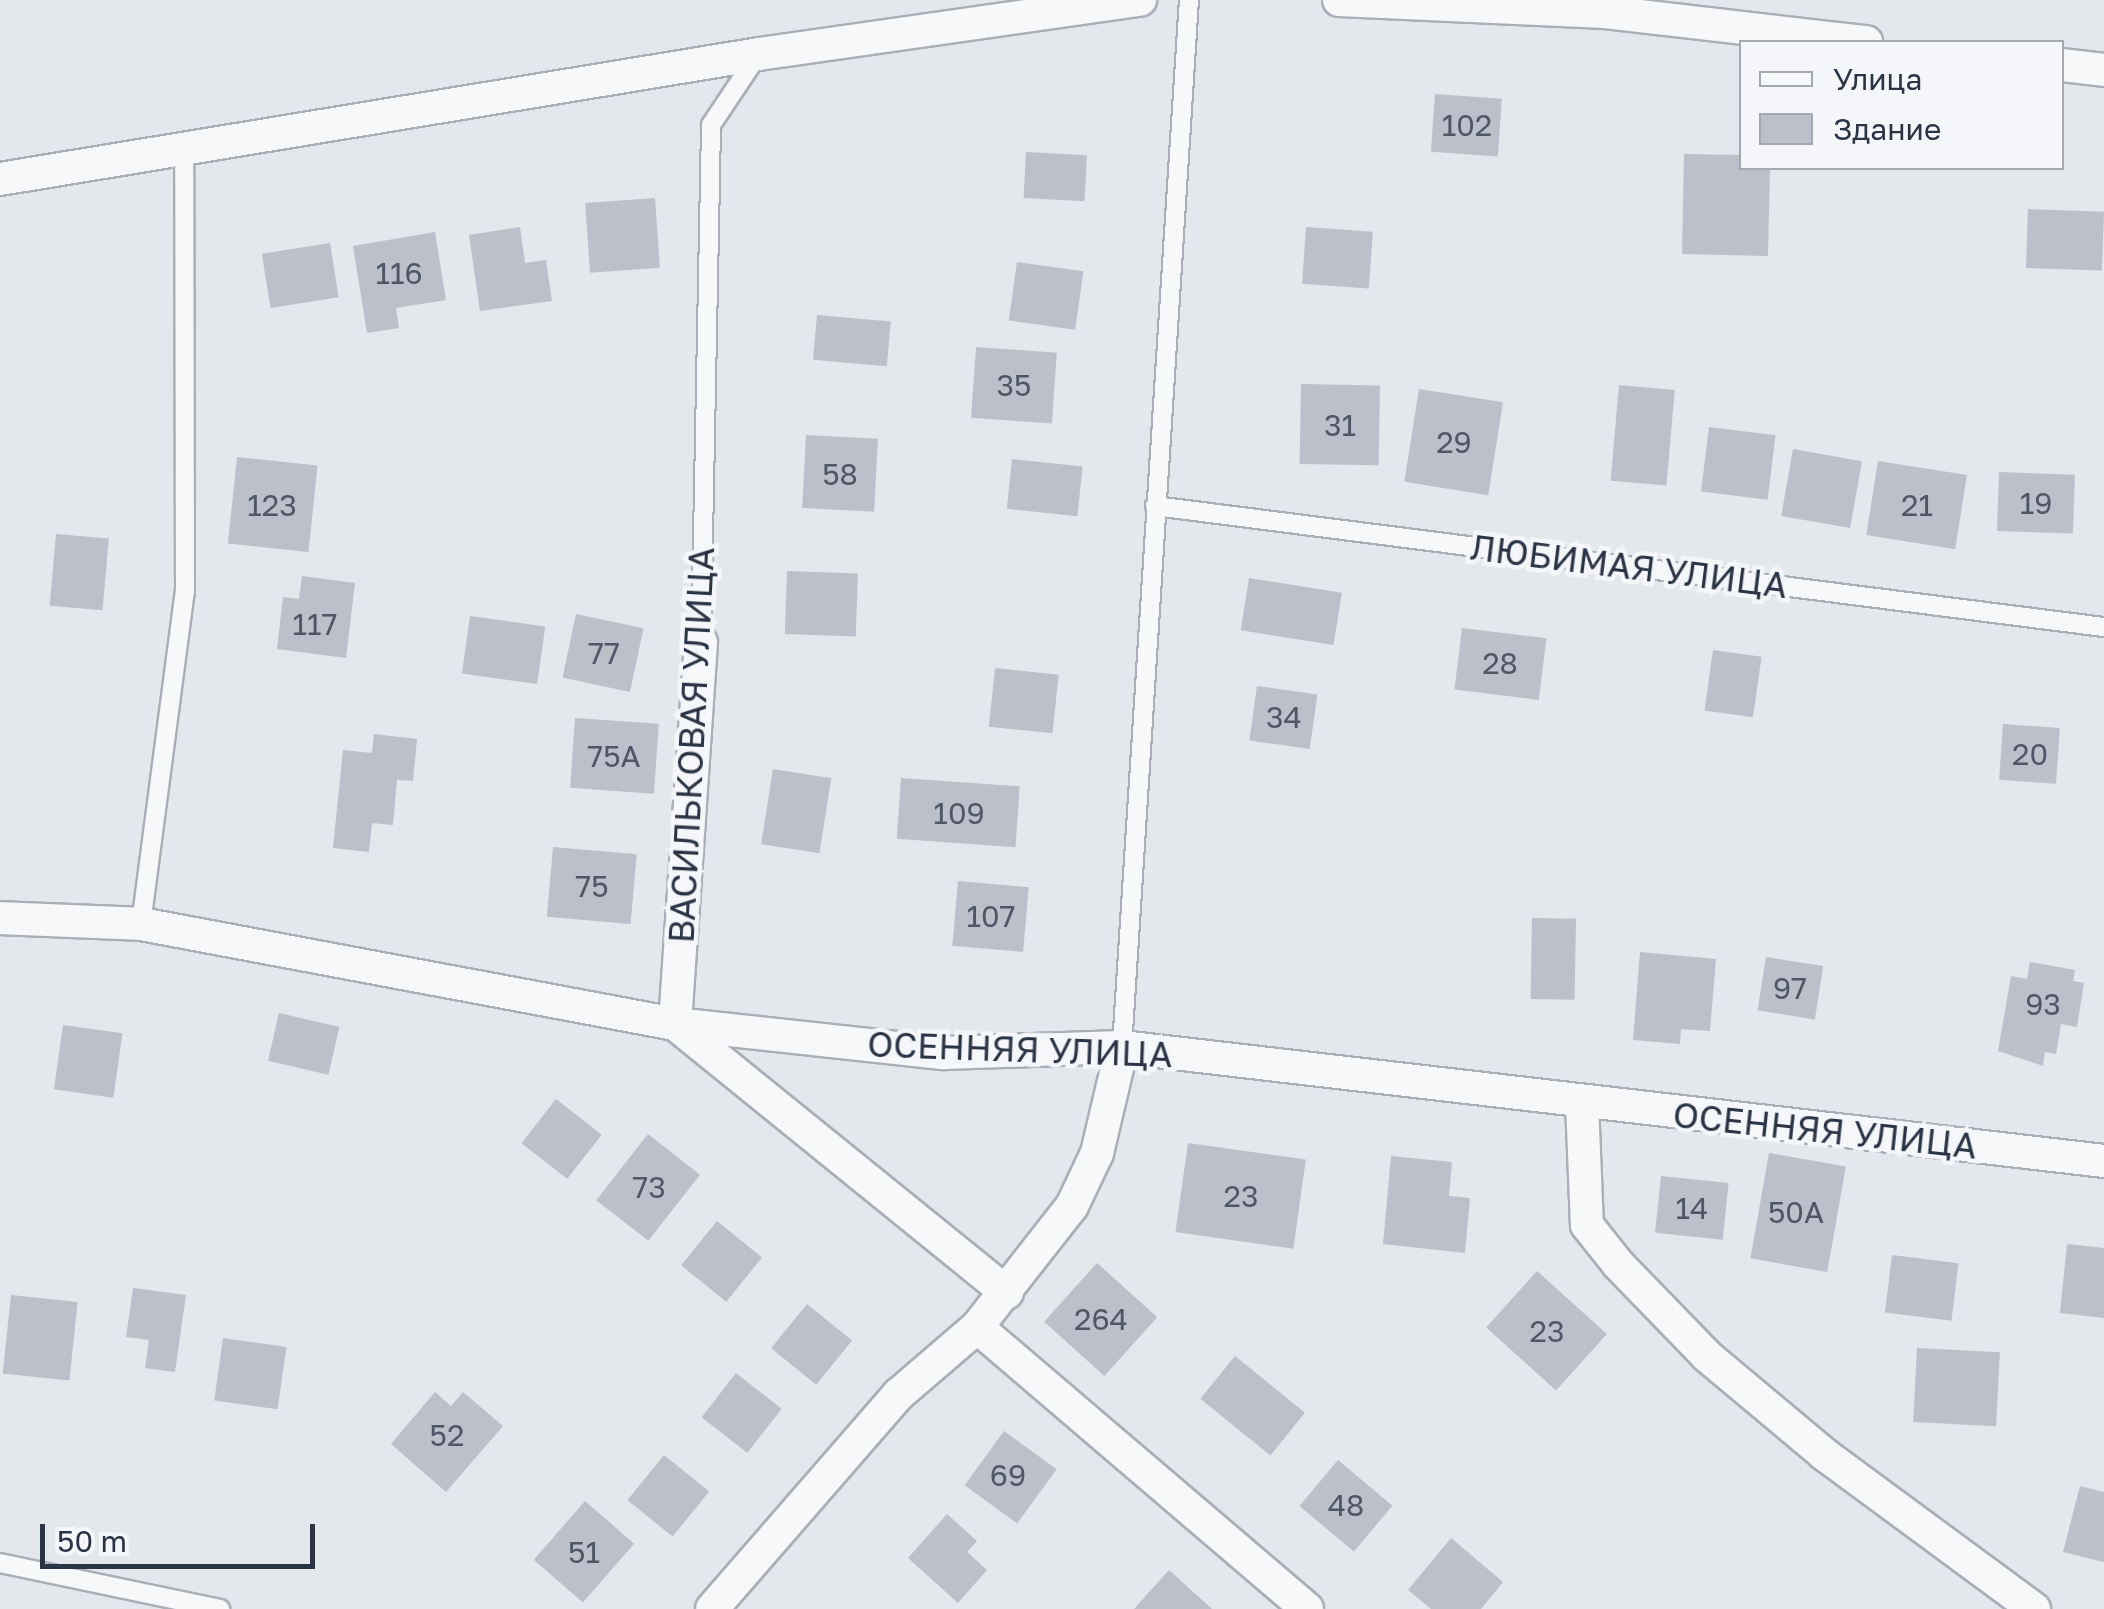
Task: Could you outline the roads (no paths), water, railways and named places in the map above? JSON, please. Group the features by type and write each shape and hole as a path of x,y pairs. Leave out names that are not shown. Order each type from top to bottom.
{"street":[{"path":"0,179 759,54 1140,0"},
{"path":"1339,0 1605,12 1849,40"},
{"path":"2064,65 2104,70"},
{"name":"ВАСИЛЬКОВАЯ УЛИЦА","path":"675,1024 701,642"},
{"name":"ОСЕННЯЯ УЛИЦА","path":"0,918 141,924 675,1024 944,1053 1122,1048 2104,1161"},
{"path":"675,1024 1007,1293"},
{"path":"712,1609 898,1396 977,1327 1007,1293 1088,1171 1122,1048"},
{"path":"1582,1102 1587,1226 1618,1264 1707,1356 1824,1454 2034,1609"},
{"path":"977,1327 1307,1609"}],"lane":[{"path":"1122,1048 1189,0"},
{"name":"ВАСИЛЬКОВАЯ УЛИЦА","path":"701,642 711,125 759,54"},
{"path":"141,924 185,592 184,146"},
{"name":"ЛЮБИМАЯ УЛИЦА","path":"1155,506 2104,627"},
{"path":"0,1562 220,1609"}]}
